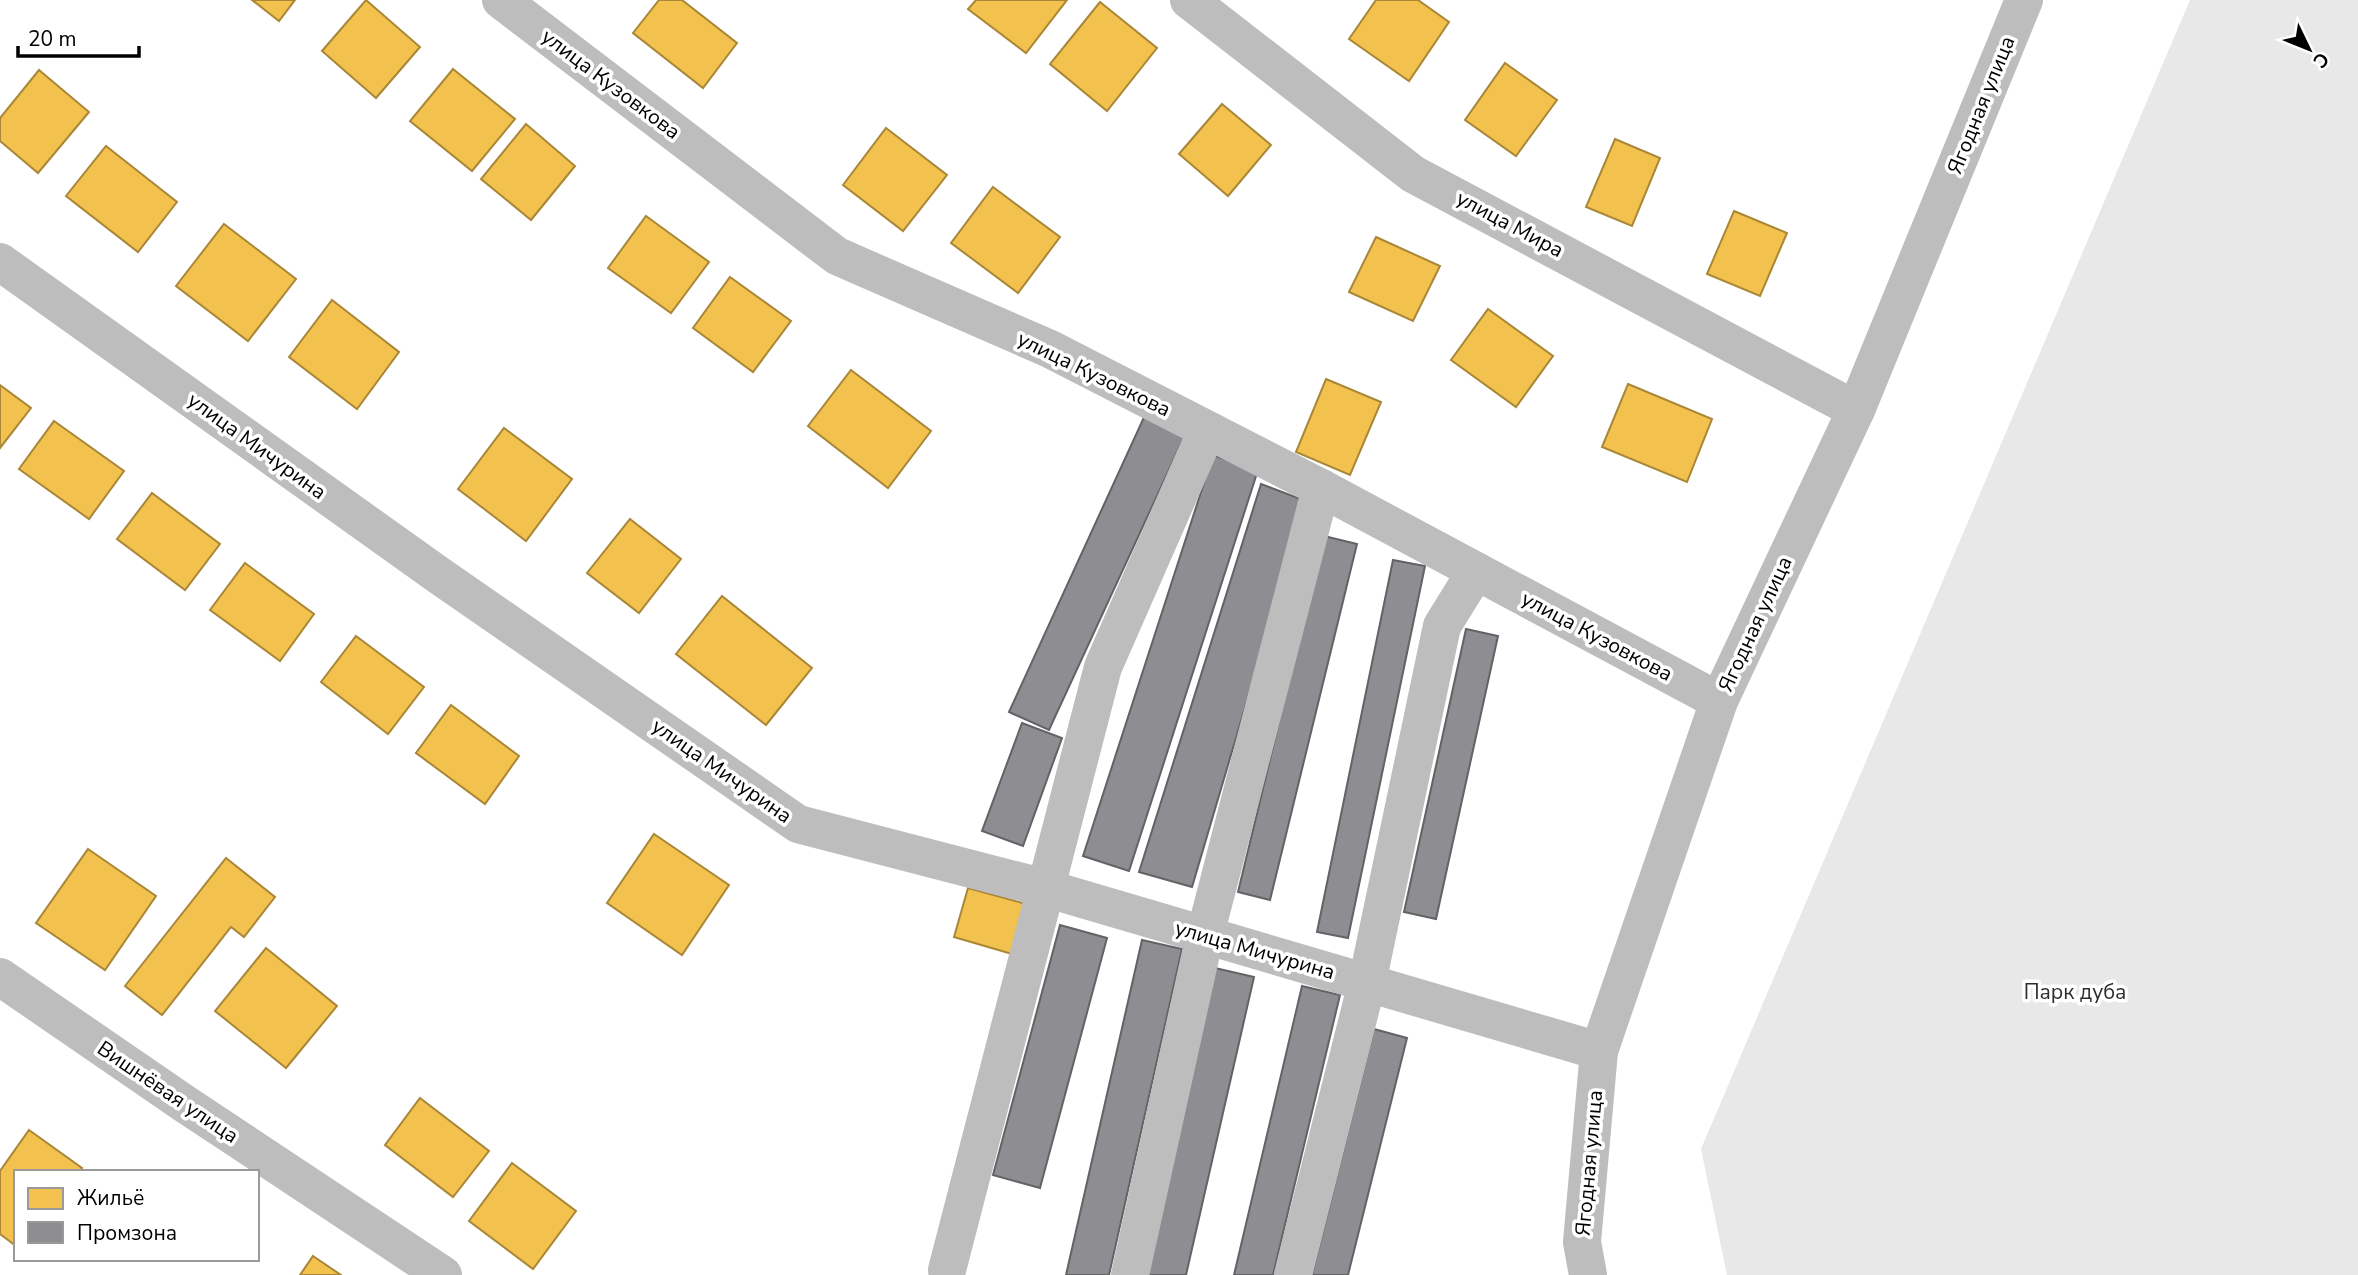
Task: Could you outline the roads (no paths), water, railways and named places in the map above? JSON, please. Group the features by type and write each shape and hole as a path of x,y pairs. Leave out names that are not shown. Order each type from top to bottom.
{"street":[{"name":"улица Кузовкова","path":"500,0 837,256 1050,349 1321,488 1719,701"},
{"name":"улица Мира","path":"1189,0 1413,174 1856,410"},
{"name":"Ягодная улица","path":"1588,1275 1582,1242 1598,1051 1719,701 1856,410 2024,0"},
{"name":"улица Мичурина","path":"0,262 437,574 798,824 1045,888 1598,1051"},
{"path":"947,1270 1102,667 1208,430"},
{"path":"1130,1275 1205,935 1321,488"},
{"path":"1293,1275 1367,983 1442,626 1476,571"},
{"name":"Вишнёвая улица","path":"0,977 174,1097 443,1275"}],"park label":[{"name":"Парк дуба","path":"2075,992"}]}
